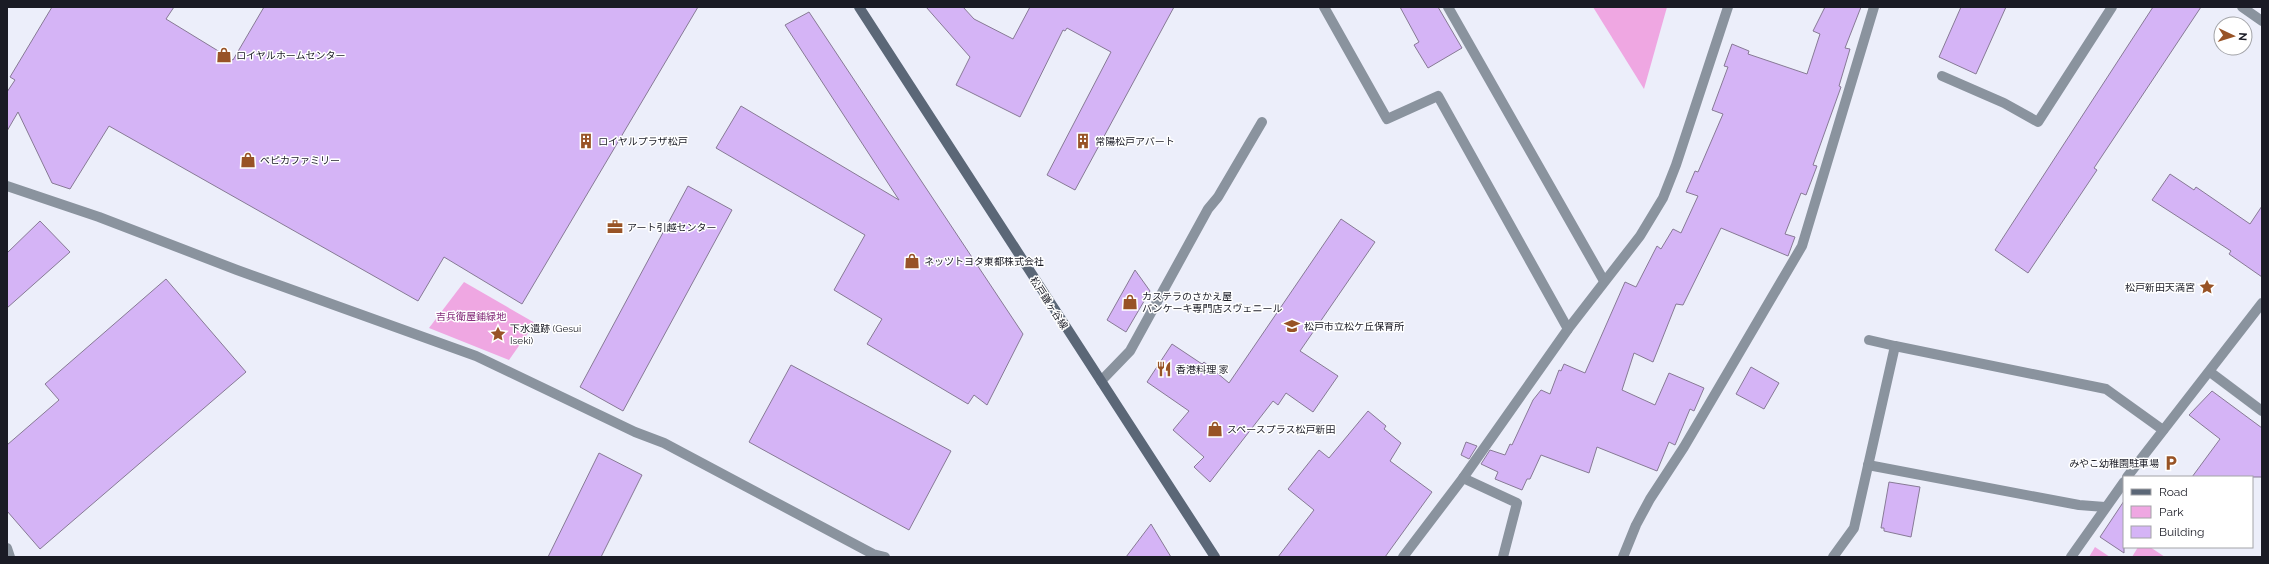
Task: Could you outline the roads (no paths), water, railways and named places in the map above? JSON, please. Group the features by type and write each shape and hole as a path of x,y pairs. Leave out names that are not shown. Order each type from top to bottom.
{"main road":[{"name":"松戸鎌ヶ谷線","path":"859,7 1215,557"}],"street":[{"path":"1324,7 1387,119 1438,96 1568,329"},
{"path":"1448,7 1604,281"},
{"path":"1402,557 1463,478 1568,329 1640,236 1663,198 1728,7"},
{"path":"1623,557 1636,525 1650,499 1684,447 1802,246 1874,7"},
{"path":"1942,76 2004,103 2038,122 2112,7"},
{"path":"2242,7 2262,21"},
{"path":"1100,381 1130,351 1208,209 1218,198 1262,122"},
{"path":"7,186 99,217 237,270 476,356 635,432 664,443 873,554 885,557"},
{"path":"2129,476 2262,303"},
{"path":"1868,340 2106,389 2163,430"},
{"path":"1833,557 1854,528 1895,346"},
{"path":"2210,372 2262,411"},
{"path":"1868,465 2079,504 2105,507"},
{"path":"1463,478 1517,503 1503,557"},
{"path":"2071,557 2123,483"},
{"path":"7,548 10,557"}],"place":[{"name":"ロイヤルホームセンター","path":"224,55"},
{"name":"ロイヤルプラザ松戸","path":"586,141"},
{"name":"常陽松戸アパート","path":"1083,141"},
{"name":"ペピカファミリー","path":"248,160"},
{"name":"アート引越センター","path":"615,227"},
{"name":"ネッツトヨタ東都株式会社","path":"912,261"},
{"name":"松戸新田天満宮","path":"2207,287"},
{"name":"カステラのさかえ屋 パンケーキ専門店スヴェニール","path":"1130,302"},
{"name":"松戸市立松ケ丘保育所","path":"1292,326"},
{"name":"下水遺跡 (Gesui Iseki)","path":"498,334"},
{"name":"香港料理 家","path":"1164,369"},
{"name":"スペースプラス松戸新田","path":"1215,429"},
{"name":"みやこ幼稚園駐車場","path":"2171,463"}],"park label":[{"name":"吉兵衛屋鋪緑地","path":"471,316"}]}
